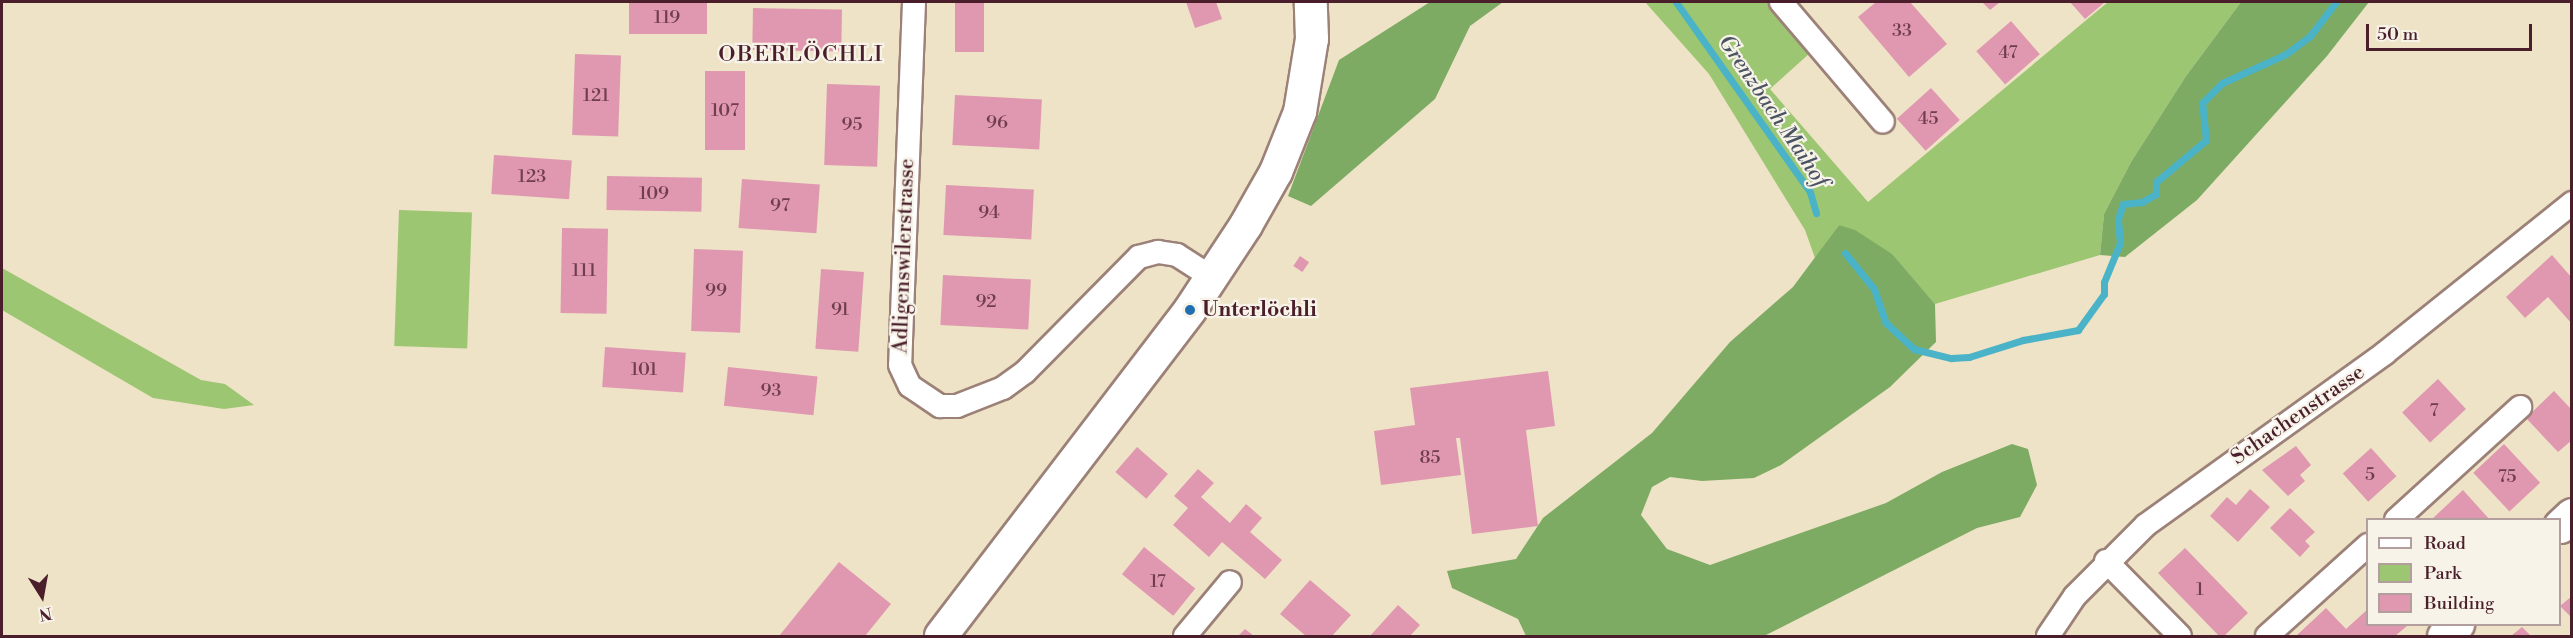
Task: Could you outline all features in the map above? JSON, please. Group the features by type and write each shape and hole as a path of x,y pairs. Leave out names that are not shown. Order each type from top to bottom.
{"main road":[{"path":"940,636 1213,278 1276,172 1300,112 1312,39 1311,2"}],"street":[{"name":"Adligenswilerstrasse","path":"914,2 900,341 900,365 910,386 940,406 957,406 1003,388 1025,372 1139,257 1158,252 1177,255 1213,278"},
{"path":"1781,2 1883,122"},
{"name":"Schachenstrasse","path":"2048,636 2075,596 2106,561 2190,491 2385,353 2571,203"},
{"path":"2397,518 2520,407"},
{"path":"2267,636 2366,546"},
{"path":"2106,561 2181,636"},
{"path":"1185,636 1230,582"}],"green space":[{"path":"1430,2 1503,2 1470,26 1435,99 1311,206 1288,196 1339,60"},
{"path":"1645,2 1767,2 1810,53 1770,89 1868,202 2108,2 2241,2 2186,76 2131,162 2104,214 2100,255 1935,304 1892,255 1839,225 1815,258 1805,230 1709,74"},
{"path":"2241,2 2369,2 2327,56 2197,200 2125,257 2100,255 2104,214 2131,162 2186,76"},
{"path":"399,210 472,213 467,348 394,346"},
{"path":"1839,225 1855,230 1892,254 1935,304 1936,342 1890,387 1781,465 1754,478 1702,481 1670,477 1652,487 1641,515 1667,549 1710,565 1886,503 1942,472 2012,444 2028,449 2037,485 2020,517 1977,528 1764,636 1526,636 1518,619 1452,588 1447,571 1516,559 1543,518 1652,433 1730,342 1793,287"},
{"path":"2,268 201,380 225,384 254,405 224,409 153,398 2,310"}],"building":[{"path":"629,2 707,2 707,34 629,34"},
{"path":"955,2 984,2 984,52 955,52"},
{"path":"1186,2 1216,2 1222,19 1195,28"},
{"path":"1876,2 1910,2 1947,44 1909,77 1858,17"},
{"path":"1982,2 2000,2 1990,10"},
{"path":"2070,2 2105,2 2085,19"},
{"path":"753,8 842,10 841,52 752,50"},
{"path":"2011,21 2040,54 2005,84 1976,51"},
{"path":"575,54 621,56 618,137 572,135"},
{"path":"705,71 745,71 745,150 705,150"},
{"path":"827,84 880,86 877,167 824,165"},
{"path":"1931,88 1960,120 1926,151 1897,119"},
{"path":"955,95 1042,100 1039,149 952,145"},
{"path":"494,155 572,160 569,199 491,194"},
{"path":"607,176 702,178 701,212 606,210"},
{"path":"742,179 820,184 816,233 739,228"},
{"path":"946,185 1034,190 1031,240 943,235"},
{"path":"562,228 608,229 607,314 561,313"},
{"path":"694,249 743,251 740,333 691,331"},
{"path":"2552,255 2572,278 2572,324 2548,297 2525,318 2506,297"},
{"path":"1300,256 1309,262 1302,272 1293,266"},
{"path":"821,269 864,272 858,352 815,349"},
{"path":"943,275 1031,280 1028,330 940,325"},
{"path":"605,347 686,353 683,393 602,387"},
{"path":"728,367 818,376 813,415 724,406"},
{"path":"1548,371 1555,426 1526,430 1538,526 1472,534 1460,438 1456,438 1461,475 1381,485 1374,431 1415,425 1410,388"},
{"path":"2438,379 2466,409 2430,442 2402,412"},
{"path":"2554,391 2572,410 2572,440 2558,452 2526,418"},
{"path":"2504,444 2540,483 2509,511 2473,473"},
{"path":"2296,446 2311,465 2300,475 2305,481 2288,496 2262,470"},
{"path":"1137,447 1168,474 1146,499 1115,472"},
{"path":"2371,448 2396,476 2368,502 2343,473"},
{"path":"1198,469 1214,483 1201,497 1230,523 1246,504 1262,518 1250,532 1282,560 1265,579 1222,542 1209,557 1173,525 1188,508 1174,496"},
{"path":"2250,489 2270,507 2238,542 2210,516 2227,497 2236,505"},
{"path":"2463,490 2488,518 2433,518"},
{"path":"2290,508 2315,532 2305,541 2310,546 2300,557 2270,528"},
{"path":"1144,547 1195,589 1173,616 1122,574"},
{"path":"2185,548 2248,613 2224,636 2219,636 2158,573"},
{"path":"839,562 891,604 865,636 779,636"},
{"path":"1310,580 1351,615 1332,636 1306,636 1280,614"},
{"path":"2572,596 2572,618 2561,607"},
{"path":"1398,605 1420,625 1410,636 1370,636"},
{"path":"2326,608 2346,629 2366,611 2366,626 2407,626 2395,636 2296,636"},
{"path":"2522,627 2531,636 2511,636"},
{"path":"1245,629 1254,636 1238,636"}],"waterway":[{"name":"Grenzbach Maihof","path":"1676,2 1810,192 1816,213"},
{"name":"Grenzbach Maihof","path":"1845,253 1874,289 1886,323 1914,349 1951,358 1969,357 2023,340 2078,330 2104,294 2104,282 2120,243 2118,219 2123,204 2142,202 2156,194 2156,182 2206,140 2202,103 2222,83 2286,54 2310,36 2336,2"}],"place":[{"name":"Unterlöchli","path":"1190,310"}],"district":[{"name":"OBERLÖCHLI","path":"801,55"}]}
